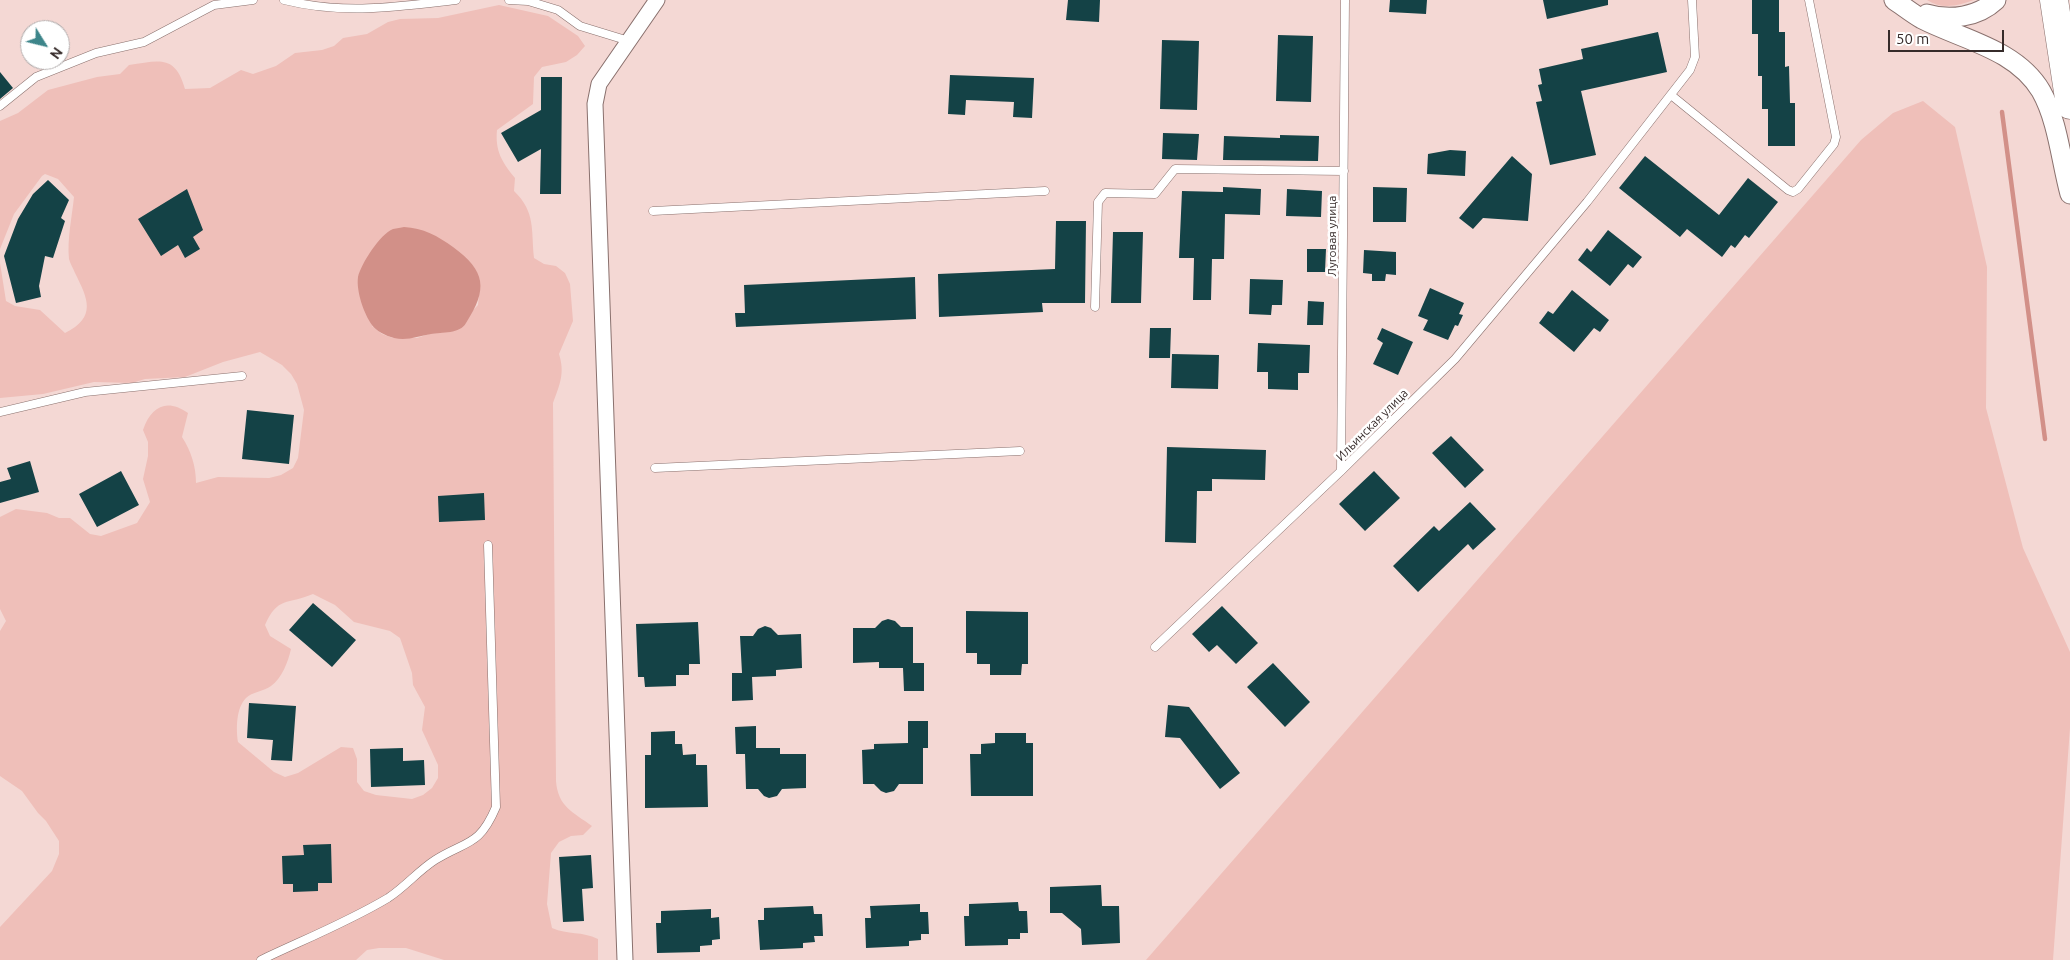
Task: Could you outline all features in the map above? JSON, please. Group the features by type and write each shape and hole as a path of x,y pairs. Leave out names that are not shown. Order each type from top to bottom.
{"highway":[{"path":"2054,0 2070,105"}],"street":[{"path":"625,960 595,104 599,84 657,0"},
{"path":"1900,4 1933,16 1953,17 1972,15 1996,0"},
{"path":"1900,4 1922,19 1988,47 2009,59 2030,78 2041,91 2052,118 2070,194"}],"lane":[{"path":"0,106 36,77 96,53 144,42 214,6 253,0"},
{"path":"284,0 308,6 354,10 456,0"},
{"path":"509,0 528,1 558,10 580,26 629,41"},
{"name":"Луговая улица","path":"1341,472 1345,0"},
{"name":"Ильинская улица","path":"1156,646 1341,472 1455,360 1586,202 1690,70 1695,57 1692,0"},
{"path":"1671,96 1788,190 1793,192 1798,189 1834,144 1836,137 1809,0"},
{"path":"1096,308 1098,202 1105,194 1155,194 1175,169 1344,171"},
{"path":"653,211 1045,191"},
{"path":"0,412 84,392 242,376"},
{"path":"655,468 1020,451"},
{"path":"261,960 336,925 389,897 435,860 471,842 488,827 496,807 488,545"}],"shaded area":[{"path":"1927,0 1974,0 1962,4 1944,6"},
{"path":"499,5 548,16 578,36 585,46 577,55 566,62 542,67 534,77 533,104 497,130 497,144 500,156 515,178 514,191 529,214 534,258 544,264 556,266 565,273 570,284 573,321 559,354 562,373 553,403 556,781 557,790 563,803 592,826 583,835 571,836 559,842 551,853 547,904 552,928 598,939 598,960 444,960 406,948 379,948 367,950 356,960 0,960 0,927 52,871 59,854 59,841 22,791 0,776 0,631 6,621 0,609 0,517 16,509 47,513 59,518 70,518 90,534 101,536 137,523 150,502 143,479 148,456 148,442 143,430 150,415 155,410 167,405 180,408 188,413 182,437 192,459 196,483 218,477 269,478 281,475 293,468 298,458 304,410 297,384 291,374 282,365 260,352 223,362 185,377 145,379 132,383 94,382 43,394 0,398 0,263 6,301 15,306 40,310 65,333 82,321 87,307 83,291 69,259 69,236 74,197 58,179 45,174 42,176 14,214 0,249 0,121 18,113 48,90 97,77 120,74 129,65 164,62 176,70 185,89 210,88 241,70 253,74 276,66 295,53 322,50 334,46 343,38 367,34 388,22 400,19 438,18","holes":["480,281 478,305 453,331 429,334 417,338 393,338 382,334 372,326","313,594 335,605 354,622 390,631 400,638 412,673 413,685 425,707 422,730 438,765 438,778 432,788 423,795 412,799 376,795 364,791 357,782 357,759 353,748 341,747 298,773 285,777 274,772 238,742 237,731 240,707 246,698 275,683 284,669 291,649 270,636 265,625 274,609 279,605"]},
{"path":"1923,101 1955,127 1987,267 1986,408 2023,548 2070,652 2070,728 2053,960 1146,960 1861,140 1893,113"},
{"path":"404,227 424,231 442,239 464,256 477,273 480,281 478,300 466,323 460,329 399,339 382,333 369,320 359,295 358,277 360,271 367,257 382,237 393,229"}],"building":[{"path":"1068,0 1100,0 1099,22 1066,20"},
{"path":"1390,0 1427,0 1426,14 1389,12"},
{"path":"1543,0 1608,0 1608,5 1547,19"},
{"path":"1752,0 1779,0 1779,32 1785,32 1785,67 1789,66 1790,103 1795,103 1795,146 1768,146 1768,109 1762,109 1762,76 1758,76 1758,34 1752,34"},
{"path":"1658,32 1667,72 1581,91 1596,155 1550,165 1536,102 1542,101 1538,85 1542,84 1539,69 1583,59 1581,49"},
{"path":"1278,35 1313,36 1311,102 1276,101"},
{"path":"1162,40 1199,41 1197,110 1160,109"},
{"path":"0,72 13,88 0,99"},
{"path":"950,75 1034,78 1032,118 1013,117 1014,102 966,100 965,115 948,114"},
{"path":"541,77 562,77 561,194 540,194 541,149 518,162 501,133 541,110"},
{"path":"1163,133 1199,134 1197,160 1162,159"},
{"path":"1280,135 1319,136 1318,161 1223,160 1224,136 1280,138"},
{"path":"1450,150 1466,151 1465,176 1427,174 1428,154"},
{"path":"1512,156 1532,174 1528,221 1483,218 1473,229 1459,218"},
{"path":"1645,156 1719,215 1748,178 1778,202 1749,238 1745,235 1735,248 1731,245 1722,257 1687,229 1680,237 1619,188"},
{"path":"48,180 69,200 61,218 65,221 53,258 45,256 39,286 41,297 16,303 4,256 18,219 33,194"},
{"path":"1223,187 1261,189 1260,215 1225,214 1224,259 1212,259 1211,300 1193,300 1194,258 1179,258 1182,191 1223,192"},
{"path":"1373,187 1407,188 1406,222 1373,222"},
{"path":"187,189 203,230 193,237 200,249 185,258 178,245 161,256 138,219"},
{"path":"1287,189 1322,191 1321,217 1286,216"},
{"path":"1056,221 1086,221 1085,303 1042,303 1043,312 939,317 938,274 1055,269"},
{"path":"1608,230 1642,257 1633,268 1628,264 1610,286 1578,260 1587,248 1591,252"},
{"path":"1113,232 1143,232 1141,303 1111,303"},
{"path":"1307,249 1326,249 1325,272 1307,272"},
{"path":"1364,250 1396,252 1396,275 1386,274 1385,281 1372,281 1372,274 1363,273"},
{"path":"915,277 916,319 736,327 735,313 745,313 744,285"},
{"path":"1250,279 1283,280 1282,305 1272,305 1271,315 1249,314"},
{"path":"1430,288 1464,303 1459,314 1463,315 1458,326 1455,325 1448,340 1423,330 1428,320 1418,316"},
{"path":"1572,290 1609,320 1600,332 1594,328 1574,352 1539,323 1548,311 1553,314"},
{"path":"1308,301 1324,302 1323,325 1307,325"},
{"path":"1150,328 1171,328 1170,358 1149,358"},
{"path":"1382,328 1413,342 1398,375 1373,364 1383,343 1377,339"},
{"path":"1258,343 1310,345 1309,373 1298,373 1298,390 1268,389 1268,372 1257,372"},
{"path":"1172,354 1219,355 1218,389 1171,388"},
{"path":"247,410 294,415 289,464 242,459"},
{"path":"1451,436 1484,470 1465,488 1432,453"},
{"path":"1167,447 1266,450 1265,480 1212,479 1212,491 1197,491 1196,543 1165,542"},
{"path":"30,461 39,492 0,503 0,482 11,479 7,468"},
{"path":"121,471 139,505 97,527 79,494"},
{"path":"1374,471 1400,498 1365,531 1339,504"},
{"path":"484,493 485,520 439,522 438,496"},
{"path":"1470,502 1496,529 1473,550 1468,544 1418,592 1393,566 1434,526 1439,531"},
{"path":"313,603 356,640 332,667 289,630"},
{"path":"1222,606 1258,643 1236,664 1217,645 1209,652 1192,634"},
{"path":"966,611 1028,612 1028,664 1022,664 1021,675 990,675 990,664 977,664 977,653 966,653"},
{"path":"888,619 895,621 901,627 913,627 913,663 924,663 924,691 904,691 903,668 879,668 879,662 853,663 853,628 875,628 882,621"},
{"path":"698,622 700,664 689,664 689,675 676,675 676,686 645,687 644,677 638,677 636,624"},
{"path":"765,626 771,628 778,635 801,634 802,668 776,670 776,676 752,677 753,700 732,701 732,673 742,673 740,636 753,636 758,629"},
{"path":"1273,663 1310,702 1285,727 1247,687"},
{"path":"249,703 296,706 292,761 271,760 273,740 247,738"},
{"path":"1168,705 1189,707 1240,773 1220,789 1180,738 1165,737"},
{"path":"908,721 928,721 928,748 923,748 923,784 899,784 894,791 886,793 874,784 863,784 862,750 874,749 874,744 908,743"},
{"path":"756,726 756,748 780,748 780,754 806,754 806,788 782,789 777,796 769,798 764,796 758,789 746,789 745,754 736,754 735,727"},
{"path":"675,731 675,744 682,744 683,755 696,754 696,765 707,765 708,807 645,808 645,755 651,755 651,732"},
{"path":"995,733 1026,733 1026,743 1033,743 1033,796 971,796 970,754 981,754 981,744 995,743"},
{"path":"403,748 403,761 424,760 425,785 371,787 370,749"},
{"path":"331,844 332,883 318,883 318,891 293,892 293,884 283,884 282,856 304,855 303,845"},
{"path":"591,855 593,888 582,889 584,921 563,922 559,857"},
{"path":"1101,885 1102,906 1119,906 1120,943 1082,945 1081,929 1062,913 1050,913 1050,887"},
{"path":"1018,902 1019,911 1027,911 1028,933 1020,933 1020,939 1008,939 1008,945 965,946 964,916 969,916 969,904"},
{"path":"920,904 920,912 928,912 929,934 921,934 921,940 909,941 909,946 866,948 865,918 871,918 870,906"},
{"path":"813,906 814,914 822,914 823,936 814,936 815,942 803,943 803,948 760,950 758,920 764,920 764,908"},
{"path":"711,909 711,918 719,917 720,939 712,940 712,945 700,946 700,952 657,953 656,923 661,923 661,911"}],"waterway":[{"path":"2002,112 2045,439"}]}
